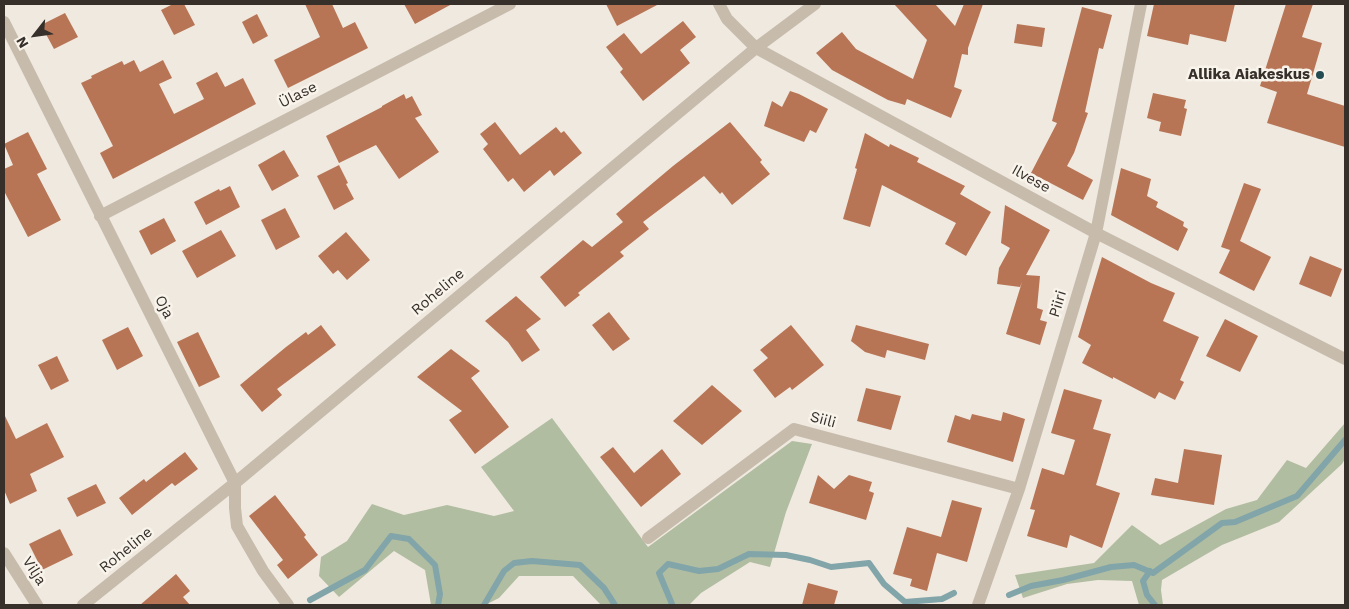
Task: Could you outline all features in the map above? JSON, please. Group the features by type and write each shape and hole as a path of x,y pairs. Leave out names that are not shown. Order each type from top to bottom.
{"street":[{"name":"Ülase","path":"100,216 510,4"},
{"name":"Ilvese","path":"719,4 727,19 756,48 1096,233 1345,359"},
{"name":"Roheline","path":"83,605 235,483 756,48 815,4"},
{"name":"Piiri","path":"978,605 1019,489 1096,233 1141,4"},
{"name":"Oja","path":"4,22 235,483 237,526 263,571 288,605"},
{"name":"Siili","path":"648,538 794,429 1019,489"},
{"name":"Vilja","path":"4,553 37,605"}],"green space":[{"path":"552,418 648,547 792,441 812,444 786,512 770,567 750,562 701,593 689,605 601,605 573,576 519,576 499,598 485,605 431,605 425,570 394,551 339,597 319,576 321,557 347,541 372,504 404,515 447,505 494,516 514,511 481,467"},
{"path":"1345,423 1345,459 1342,464 1279,522 1222,545 1162,580 1163,605 1139,605 1132,581 1098,580 1067,584 1023,598 1015,575 1094,563 1132,525 1160,545 1226,509 1257,500 1287,460 1306,468"}],"building":[{"path":"173,4 184,4 195,25 174,35 161,10"},
{"path":"305,4 332,4 343,28 355,22 368,48 288,88 274,60 320,37"},
{"path":"404,4 452,4 415,24"},
{"path":"606,4 659,4 617,26"},
{"path":"894,4 935,4 955,26 964,4 983,4 968,48 968,55 962,54 954,87 962,90 951,118 907,99 905,105 888,100 832,70 816,53 842,32 856,49 913,79 927,40"},
{"path":"1154,4 1235,4 1226,42 1190,34 1188,45 1147,36"},
{"path":"1286,4 1313,4 1302,37 1322,43 1307,94 1345,106 1345,147 1267,123 1277,92 1260,86"},
{"path":"1082,7 1112,15 1103,49 1099,48 1085,112 1088,113 1074,153 1067,166 1093,180 1083,200 1031,173 1057,123 1052,121"},
{"path":"65,13 78,37 54,49 41,25"},
{"path":"257,14 268,36 253,44 242,22"},
{"path":"683,21 696,37 680,50 690,63 643,101 620,72 623,69 606,47 624,33 641,54"},
{"path":"1017,24 1045,28 1042,47 1014,43"},
{"path":"134,60 140,72 163,60 172,78 159,84 174,114 204,99 196,83 217,72 225,87 243,78 256,104 113,179 100,153 113,146 81,83 122,61 124,65"},
{"path":"790,91 828,109 816,133 810,130 804,142 764,126 772,101 782,107"},
{"path":"1153,93 1186,100 1184,108 1187,109 1181,136 1159,131 1161,122 1147,118"},
{"path":"404,94 406,99 412,96 422,115 415,118 439,152 399,179 376,145 339,163 326,136"},
{"path":"495,122 520,155 556,127 561,133 564,131 582,153 554,176 550,170 524,192 513,178 508,182 483,149 488,144 480,134"},
{"path":"730,122 762,160 760,162 770,174 732,205 722,192 720,194 704,176 643,222 649,229 620,252 624,256 578,293 580,295 565,307 540,277 583,240 592,247 623,222 616,214 673,166"},
{"path":"28,132 47,169 37,174 61,220 28,237 4,191 4,169 13,165 4,144"},
{"path":"865,133 889,147 890,144 919,158 917,162 965,186 960,194 991,212 966,256 945,244 956,223 882,185 870,227 843,219"},
{"path":"284,150 299,176 272,191 258,165"},
{"path":"339,165 354,199 334,210 317,176"},
{"path":"1121,168 1151,179 1147,196 1158,202 1156,207 1184,222 1183,226 1188,229 1178,251 1111,215"},
{"path":"1244,183 1261,189 1240,241 1271,257 1254,291 1219,273 1230,250 1221,247"},
{"path":"230,186 240,207 206,225 194,202 219,189 220,191"},
{"path":"1005,205 1050,230 1026,275 1040,276 1037,308 1043,310 1040,320 1047,322 1040,345 1006,334 1022,282 1020,287 997,284 999,268 1010,248 1001,243"},
{"path":"285,208 300,237 276,250 261,220"},
{"path":"164,218 176,241 151,255 139,231"},
{"path":"221,230 236,256 197,278 182,251"},
{"path":"346,232 370,260 347,280 338,270 333,274 318,256"},
{"path":"1310,256 1342,269 1331,297 1299,284"},
{"path":"1102,257 1151,283 1175,293 1163,321 1199,337 1180,380 1184,382 1175,400 1159,392 1155,399 1082,363 1091,345 1078,337"},
{"path":"516,296 541,319 526,330 540,350 522,362 508,342 485,321"},
{"path":"609,312 630,339 613,351 592,325"},
{"path":"1225,319 1258,336 1240,372 1206,356"},
{"path":"321,325 336,345 277,389 282,395 262,412 240,385 306,332 308,335"},
{"path":"791,325 824,365 792,390 790,387 775,398 753,370 768,358 760,350"},
{"path":"856,325 929,344 925,360 887,350 885,358 865,352 851,341"},
{"path":"128,327 143,356 117,370 102,340"},
{"path":"198,332 220,377 199,387 177,342"},
{"path":"451,349 480,371 471,378 509,427 475,454 449,420 462,411 417,377"},
{"path":"57,356 69,381 51,390 38,365"},
{"path":"712,385 742,411 702,445 673,421"},
{"path":"866,388 901,396 891,430 857,421"},
{"path":"1064,389 1102,400 1093,429 1111,434 1096,485 1120,493 1102,548 1070,535 1067,548 1027,536 1035,510 1030,509 1042,468 1064,475 1075,440 1051,433"},
{"path":"1003,412 1025,419 1013,462 947,442 955,415 970,420 972,414 1001,421"},
{"path":"4,414 16,439 47,423 64,457 30,474 37,491 10,504 4,490"},
{"path":"613,447 634,473 662,449 681,474 641,507 600,457"},
{"path":"1184,449 1222,455 1214,505 1151,495 1155,478 1178,483"},
{"path":"185,452 198,469 175,486 172,483 132,515 119,498 144,479 146,482"},
{"path":"818,475 834,489 849,475 872,482 869,491 874,493 866,520 809,503"},
{"path":"96,484 106,503 77,517 67,498"},
{"path":"275,495 306,535 304,537 318,555 288,579 277,565 283,560 249,516"},
{"path":"952,500 982,508 967,562 937,553 927,591 910,586 912,579 893,574 907,527 941,537"},
{"path":"60,529 73,555 42,570 29,544"},
{"path":"176,574 190,591 183,597 190,605 140,605"},
{"path":"808,583 838,591 834,605 802,605"}],"waterway":[{"path":"1009,595 1031,586 1063,580 1111,567 1134,565 1153,573 1222,523 1235,522 1297,496 1345,440"},
{"path":"310,600 365,570 391,536 409,539 435,565 440,594 438,605"},
{"path":"671,605 659,573 668,564 699,571 718,569 749,554 786,555 831,567 869,563 884,584 905,602 942,599 954,593"},
{"path":"484,605 504,571 514,563 532,561 580,565 604,588 615,605"},
{"path":"1150,571 1143,581 1147,595 1155,605"}],"place":[{"name":"Allika Aiakeskus","path":"1320,75"}]}
